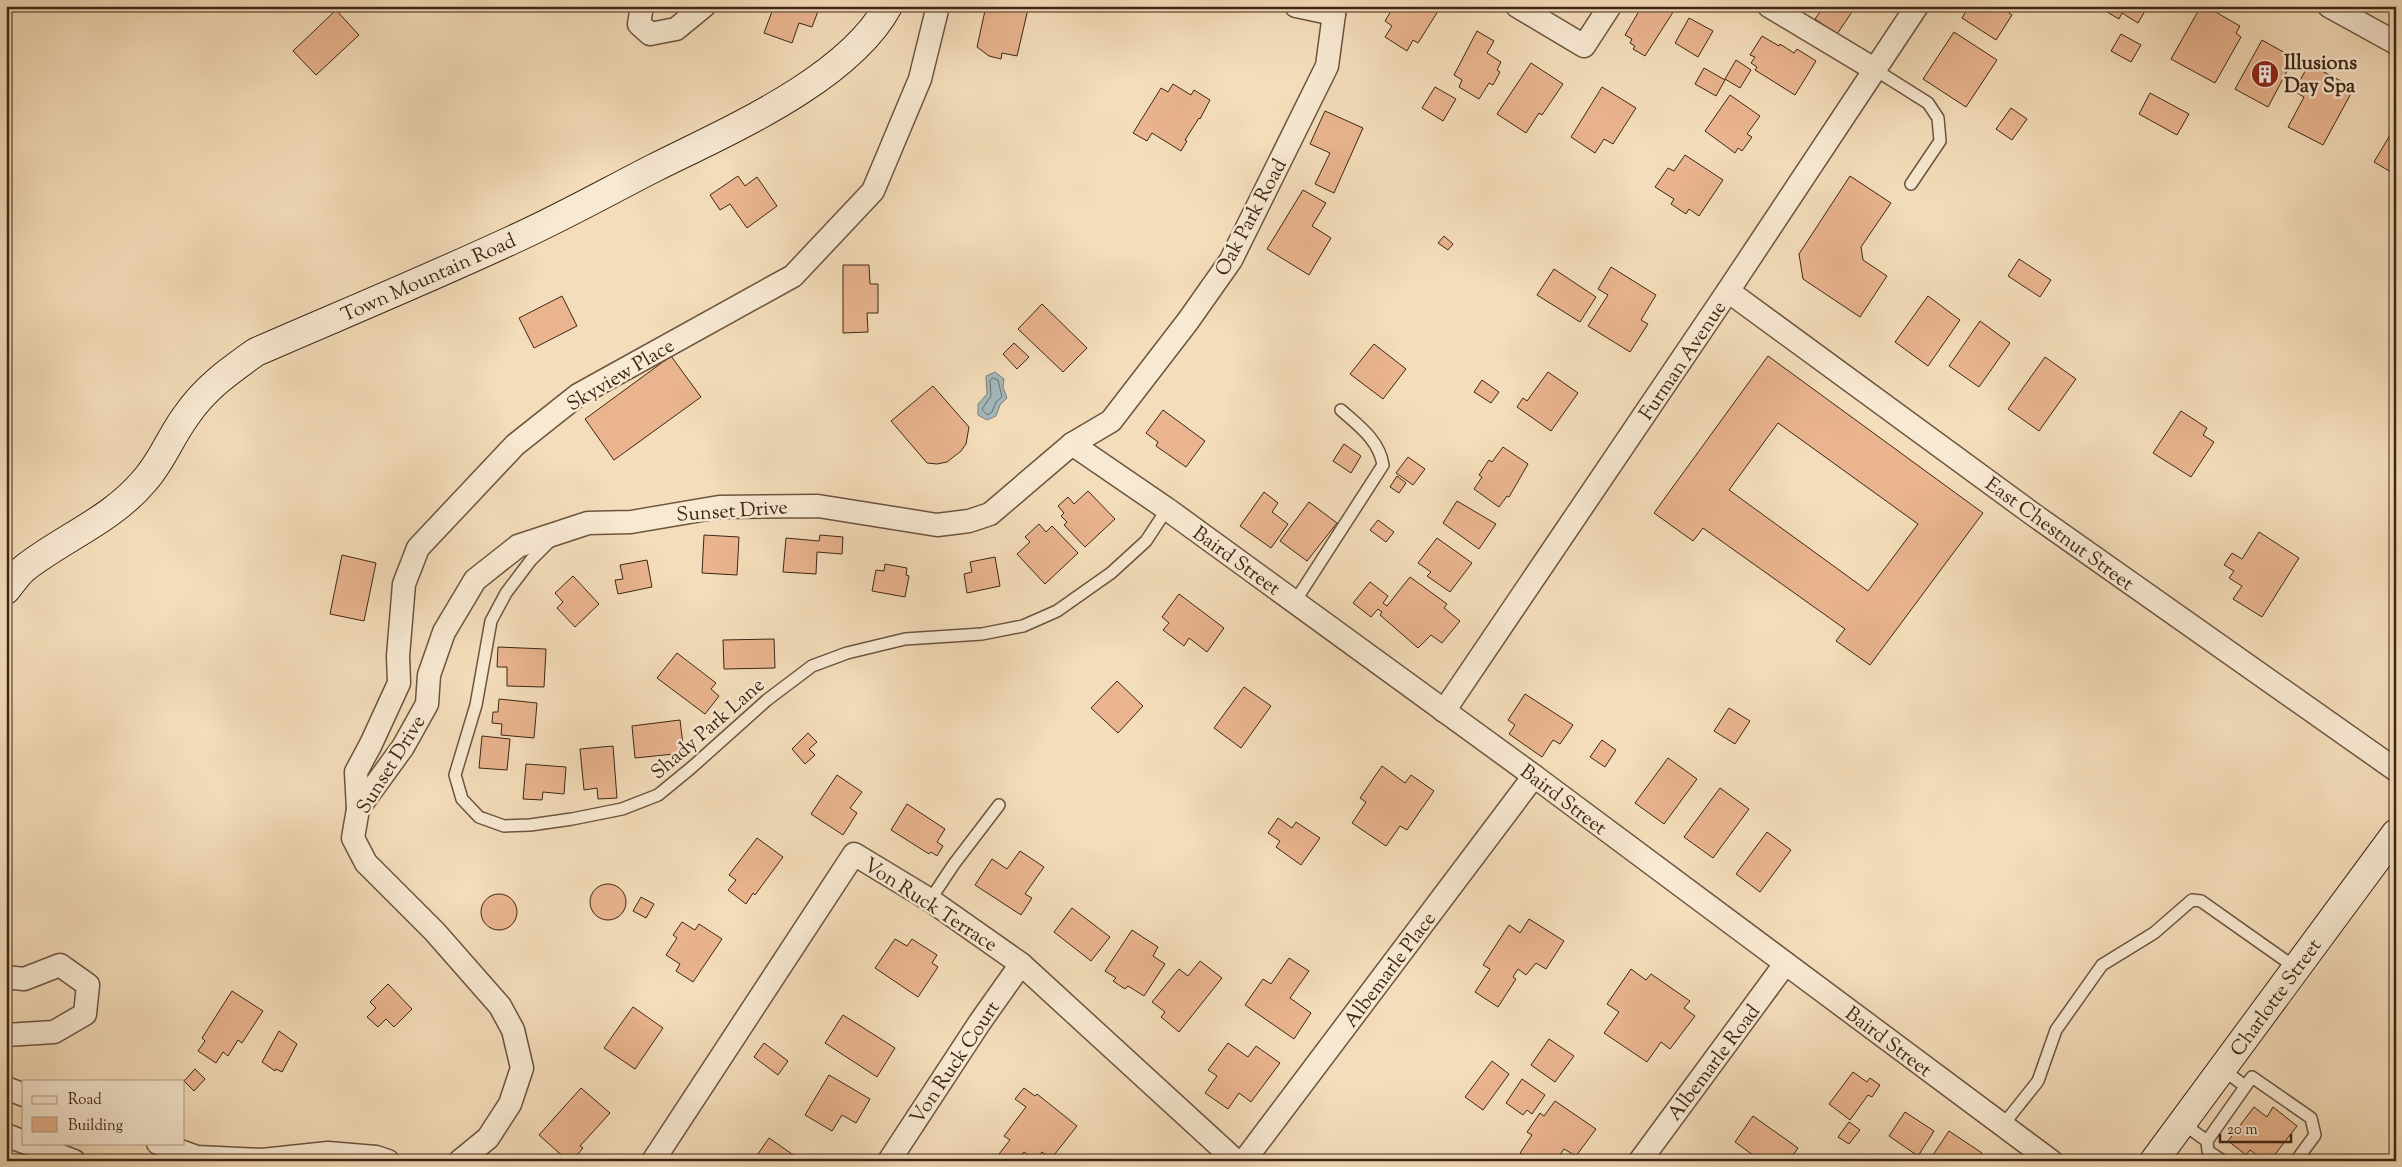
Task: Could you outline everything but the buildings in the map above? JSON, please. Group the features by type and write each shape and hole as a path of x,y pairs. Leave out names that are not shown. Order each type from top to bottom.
{"main road":[{"name":"Town Mountain Road","path":"6,590 24,568 99,520 140,486 202,395 224,373 248,358 514,240 781,103 825,73 859,44 888,6"},
{"name":"Charlotte Street","path":"2162,1158 2182,1123 2396,833"}],"street":[{"path":"642,6 639,24 650,34 676,29 704,6"},
{"name":"Skyview Place","path":"358,809 356,772 371,744 398,683 398,656 404,584 418,548 516,445 578,395 793,276 873,191 920,79 938,6"},
{"path":"1296,6 1332,10"},
{"path":"1517,6 1584,46 1610,6"},
{"path":"1769,6 1874,69"},
{"name":"Furman Avenue","path":"1444,711 1728,291 1917,6"},
{"path":"2329,6 2396,43"},
{"name":"Oak Park Road","path":"1072,444 1111,421 1188,321 1231,260 1328,66 1332,10"},
{"name":"East Chestnut Street","path":"1728,291 2034,515 2396,770"},
{"name":"Sunset Drive","path":"460,1161 488,1138 510,1104 522,1068 513,1030 500,1006 435,932 366,863 353,838 358,809 404,748 427,704 429,676 444,632 475,580 518,546 588,523 631,522 719,507 818,506 937,525 969,521 990,514 1072,444"},
{"name":"Baird Street","path":"1072,444 1167,509 1534,776 2050,1161"},
{"name":"Albemarle Place","path":"1244,1161 1534,776"},
{"name":"Von Ruck Terrace","path":"653,1161 854,854 930,900 1021,964 1236,1161"},
{"name":"Von Ruck Court","path":"888,1161 980,1022 1021,964"},
{"name":"Albemarle Road","path":"1640,1161 1786,964"},
{"path":"6,977 24,979 60,965 88,985 85,1014 54,1032 6,1035"},
{"path":"6,1088 22,1094"},
{"path":"6,1135 22,1141"},
{"path":"30,1144 74,1161"},
{"path":"161,1144 197,1157 262,1160 328,1153 376,1157 388,1161"}],"lane":[{"path":"1874,69 1928,103 1938,118 1940,141 1912,184"},
{"path":"1294,603 1383,465 1378,447 1369,435 1341,410"},
{"name":"Shady Park Lane","path":"558,533 531,560 506,593 491,621 476,705 456,775 462,799 479,817 504,826 530,825 572,819 622,809 658,795 692,768 767,700 812,666 847,653 905,639 982,634 1023,626 1057,611 1111,573 1146,540 1167,509"},
{"path":"930,900 954,864 999,805"},
{"path":"2003,1125 2038,1081 2056,1030 2102,966 2154,933 2192,900 2201,901 2296,968"},
{"path":"2222,1070 2246,1086"},
{"path":"2201,1161 2207,1146 2252,1077 2312,1118 2315,1135 2296,1161"},
{"path":"2182,1123 2222,1161"}],"water":[{"path":"995,372 1004,379 1003,387 1007,398 1000,405 996,416 987,420 978,415 978,404 987,394 986,376"}],"place":[{"name":"Illusions Day Spa","path":"2265,74"}]}
